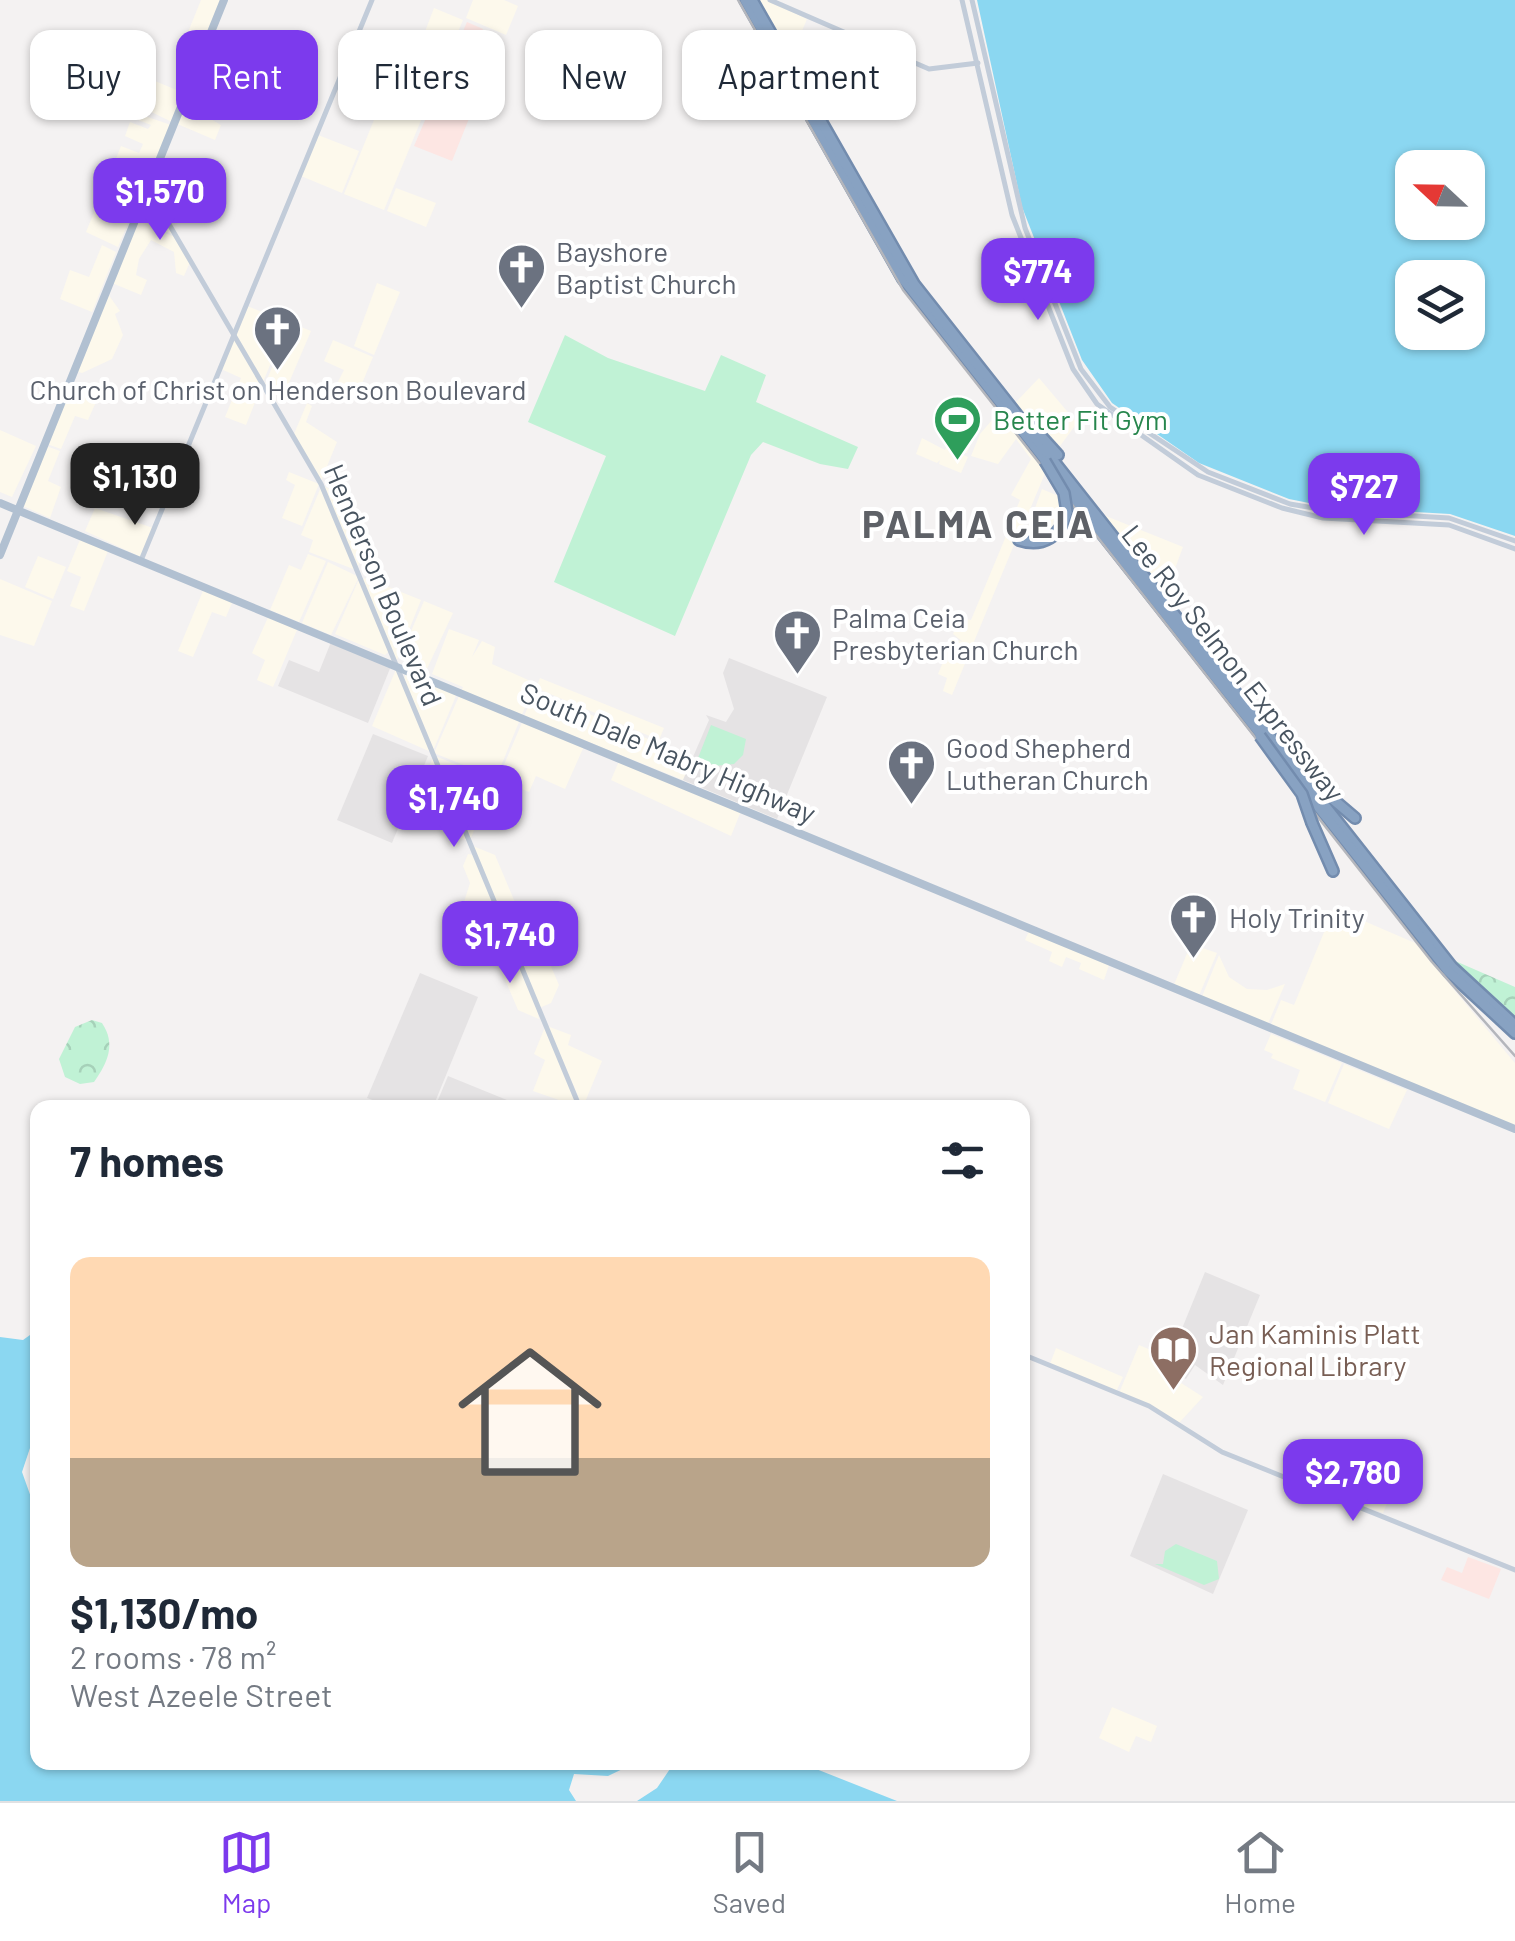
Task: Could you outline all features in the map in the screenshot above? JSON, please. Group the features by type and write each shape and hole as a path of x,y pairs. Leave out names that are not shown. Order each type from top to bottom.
{"highway":[{"name":"Lee Roy Selmon Expressway","path":"749,0 906,284 1052,453 1086,513 1340,829 1440,962 1515,1033"},
{"name":"Lee Roy Selmon Expressway","path":"823,132 910,277 1052,453 1261,733"},
{"path":"1023,539 1052,538 1067,512 1052,453"},
{"path":"1261,733 1302,794 1333,863"},
{"name":"Lee Roy Selmon Expressway","path":"1280,754 1292,764 1340,829"},
{"path":"1292,764 1351,814 1360,806"},
{"name":"Lee Roy Selmon Expressway","path":"1354,847 1452,966 1515,1025"}],"main road":[{"path":"0,544 37,464 50,422 224,0"},
{"path":"142,558 372,0"},
{"path":"770,0 928,68 978,64 987,68"},
{"path":"962,0 1017,228 1076,376 1102,410 1198,475 1282,508 1324,518 1449,525 1515,549"},
{"path":"972,0 1025,228 1077,361 1110,407 1208,472 1290,504 1331,511 1450,518 1515,541"},
{"path":"978,64 984,55"},
{"name":"Henderson Boulevard","path":"156,165 158,207"},
{"path":"0,555 147,185"},
{"name":"Henderson Boulevard","path":"147,185 321,484 577,1100"},
{"name":"South Dale Mabry Highway","path":"0,500 1515,1131"},
{"path":"383,658 391,650"},
{"path":"403,679 410,669"},
{"name":"South Dale Mabry Highway","path":"1268,1028 1515,1131"},
{"path":"1366,1072 1388,1076"},
{"path":"1480,1119 1503,1124"},
{"path":"1030,1357 1148,1406 1222,1452 1515,1570"}],"shaded area":[{"path":"201,0 222,0 210,30 189,30"},
{"path":"473,0 504,0 518,6 506,35 505,30 494,30 466,18"},
{"path":"756,0 767,0 807,19 802,30 773,30"},
{"path":"434,8 463,20 459,30 426,30"},
{"path":"467,22 483,29 483,30 464,30"},
{"path":"156,81 176,90 172,122 156,114"},
{"path":"138,120 171,125 145,185 111,171 121,146 139,153 143,144 125,136 130,122 148,129 151,125"},
{"path":"212,120 221,125 215,140 175,123"},
{"path":"374,120 421,120 384,210 344,194"},
{"path":"425,120 468,120 452,161 414,146"},
{"path":"318,135 359,151 342,193 301,176"},
{"path":"109,176 142,189 118,247 86,232"},
{"path":"396,188 436,203 426,227 387,211"},
{"path":"148,192 173,234 150,227 175,237 190,262 184,276 176,273 174,252 151,240 139,259 136,275 147,280 141,295 112,283"},
{"path":"102,245 116,252 92,312 60,299 70,270 89,277"},
{"path":"377,283 400,292 374,355 354,346"},
{"path":"108,294 120,311 115,314 123,335 112,359 82,373 76,371"},
{"path":"247,306 288,322 263,382 235,336"},
{"path":"291,323 311,331 285,392 265,384"},
{"path":"234,339 262,385 246,425 225,417 241,378 221,369"},
{"path":"333,340 373,357 356,398 335,388 344,370 324,361"},
{"path":"1039,378 1077,423 1060,446 1014,404"},
{"path":"72,382 100,393 88,420 75,416 61,449 47,444"},
{"path":"307,403 312,406 306,422 337,442 321,481 294,434"},
{"path":"999,412 1046,471 1018,538 1006,533 1020,500 1011,495 1031,459 1016,439 998,464 971,456 980,434"},
{"path":"0,430 36,446 12,497 0,492"},
{"path":"953,431 973,439 967,453 957,452 968,457 961,473 939,464 940,460 937,463 916,454 922,438 945,450"},
{"path":"46,446 60,451 48,481 61,487 50,518 23,506"},
{"path":"289,472 319,484 302,526 282,518 295,485 286,480"},
{"path":"323,486 345,495 367,550 358,566"},
{"path":"321,487 356,570 309,552 313,540 301,535"},
{"path":"1042,489 1063,498 1049,532 1065,499 1064,520 1049,538 1024,538"},
{"path":"95,508 153,528 141,557 85,531"},
{"path":"1106,516 1183,547 1164,598 1103,521"},
{"path":"82,535 110,546 84,611 70,606 81,577 67,571"},
{"path":"1006,536 1016,540 952,695 943,691 947,678 938,674 953,638 963,642 953,634 960,618 971,620"},
{"path":"308,554 326,561 299,622 270,610 289,565 301,570"},
{"path":"38,556 66,567 53,599 25,587"},
{"path":"328,562 359,577 331,635 302,623"},
{"path":"366,578 421,600 397,660 389,651 385,655 335,634 358,581"},
{"path":"0,579 52,601 34,646 0,635"},
{"path":"205,586 234,598 226,617 212,612 193,657 178,651"},
{"path":"424,601 453,613 425,673 400,657"},
{"path":"270,613 299,625 273,687 257,680 265,660 252,653"},
{"path":"449,629 479,640 472,657 482,641 495,647 492,664 535,683 496,778 434,753 463,687 432,674"},
{"path":"331,642 391,666 368,723 278,686 289,660 319,672"},
{"path":"729,658 827,697 777,819 683,780 709,720 706,715 726,722 734,709 723,673"},
{"path":"397,667 431,752 372,726"},
{"path":"406,673 458,691 433,751 404,679"},
{"path":"540,678 664,728 659,740 536,688"},
{"path":"535,691 667,747 671,760 691,762 683,780 524,716"},
{"path":"524,718 585,744 565,789 536,776 529,792 498,779"},
{"path":"373,734 428,756 392,843 337,820"},
{"path":"435,756 495,780 470,840"},
{"path":"433,757 468,841 421,822 433,788 425,777"},
{"path":"619,761 741,811 731,836 611,780"},
{"path":"473,846 495,855 517,907 507,931"},
{"path":"468,854 473,855 504,930 477,919 480,909 464,902 470,883 463,866"},
{"path":"1334,908 1415,943 1515,1063 1515,1127 1270,1027 1281,1000 1294,1005"},
{"path":"1029,931 1109,965 1104,980 1079,969 1081,963 1066,957 1062,967 1049,961 1052,952 1025,940"},
{"path":"518,940 544,950 559,985 551,1003 537,1009 539,1019 518,1010 498,963 505,943"},
{"path":"1191,944 1217,953 1198,998 1173,987"},
{"path":"1219,955 1229,977 1247,989 1267,990 1285,984 1267,1026 1201,999"},
{"path":"420,973 478,997 436,1100 367,1098"},
{"path":"547,1026 571,1035 568,1045 602,1061 586,1100 580,1100"},
{"path":"545,1027 576,1100 559,1100 533,1091 545,1060 534,1054"},
{"path":"1271,1034 1342,1063 1325,1102 1293,1089 1300,1070 1271,1058 1273,1054 1264,1050"},
{"path":"1344,1064 1407,1090 1389,1129 1328,1103"},
{"path":"448,1076 507,1100 438,1100"},
{"path":"1205,1272 1260,1295 1223,1385 1195,1365 1186,1379 1166,1368"},
{"path":"1139,1345 1165,1356 1164,1372 1203,1397 1179,1423 1119,1393"},
{"path":"1056,1348 1123,1377 1116,1392 1050,1364"},
{"path":"1350,1465 1396,1482 1383,1513 1338,1496"},
{"path":"1163,1474 1248,1510 1213,1594 1130,1556"},
{"path":"1468,1557 1501,1569 1489,1599 1441,1580 1447,1567 1462,1573"},
{"path":"1112,1707 1157,1726 1151,1742 1136,1736 1129,1752 1099,1738"}],"green space":[{"path":"565,335 608,358 705,391 721,355 766,375 756,402 858,447 848,469 820,464 763,442 751,455 675,636 554,582 606,456 528,422"},
{"path":"711,725 746,739 743,755 734,764 715,766 698,758"},
{"path":"1453,960 1515,987 1515,1021 1484,998"},
{"path":"92,1020 102,1023 109,1038 109,1053 94,1082 80,1084 65,1077 59,1059 75,1027"},
{"path":"1176,1544 1217,1561 1219,1579 1204,1585 1155,1564 1163,1564 1165,1551"}],"water":[{"path":"977,0 1515,0 1515,536 1450,514 1329,507 1289,499 1199,463 1112,403 1082,360 1022,207"},
{"path":"30,1335 30,1448 22,1472 30,1494 30,1770 620,1770 608,1776 574,1774 569,1790 576,1801 0,1801 0,1337 23,1340"},
{"path":"669,1770 819,1770 897,1801 637,1801 657,1788"}],"railway":[{"path":"738,0 903,290 1432,962 1515,1056"}],"place":[{"name":"Bayshore Baptist Church","path":"521,310"},
{"name":"Church of Christ on Henderson Boulevard","path":"278,372"},
{"name":"Better Fit Gym","path":"958,462"},
{"name":"Palma Ceia Presbyterian Church","path":"797,676"},
{"name":"Good Shepherd Lutheran Church","path":"911,806"},
{"name":"Holy Trinity","path":"1194,960"},
{"name":"Jan Kaminis Platt Regional Library","path":"1174,1392"}],"district":[{"name":"PALMA CEIA","path":"979,525"}]}
